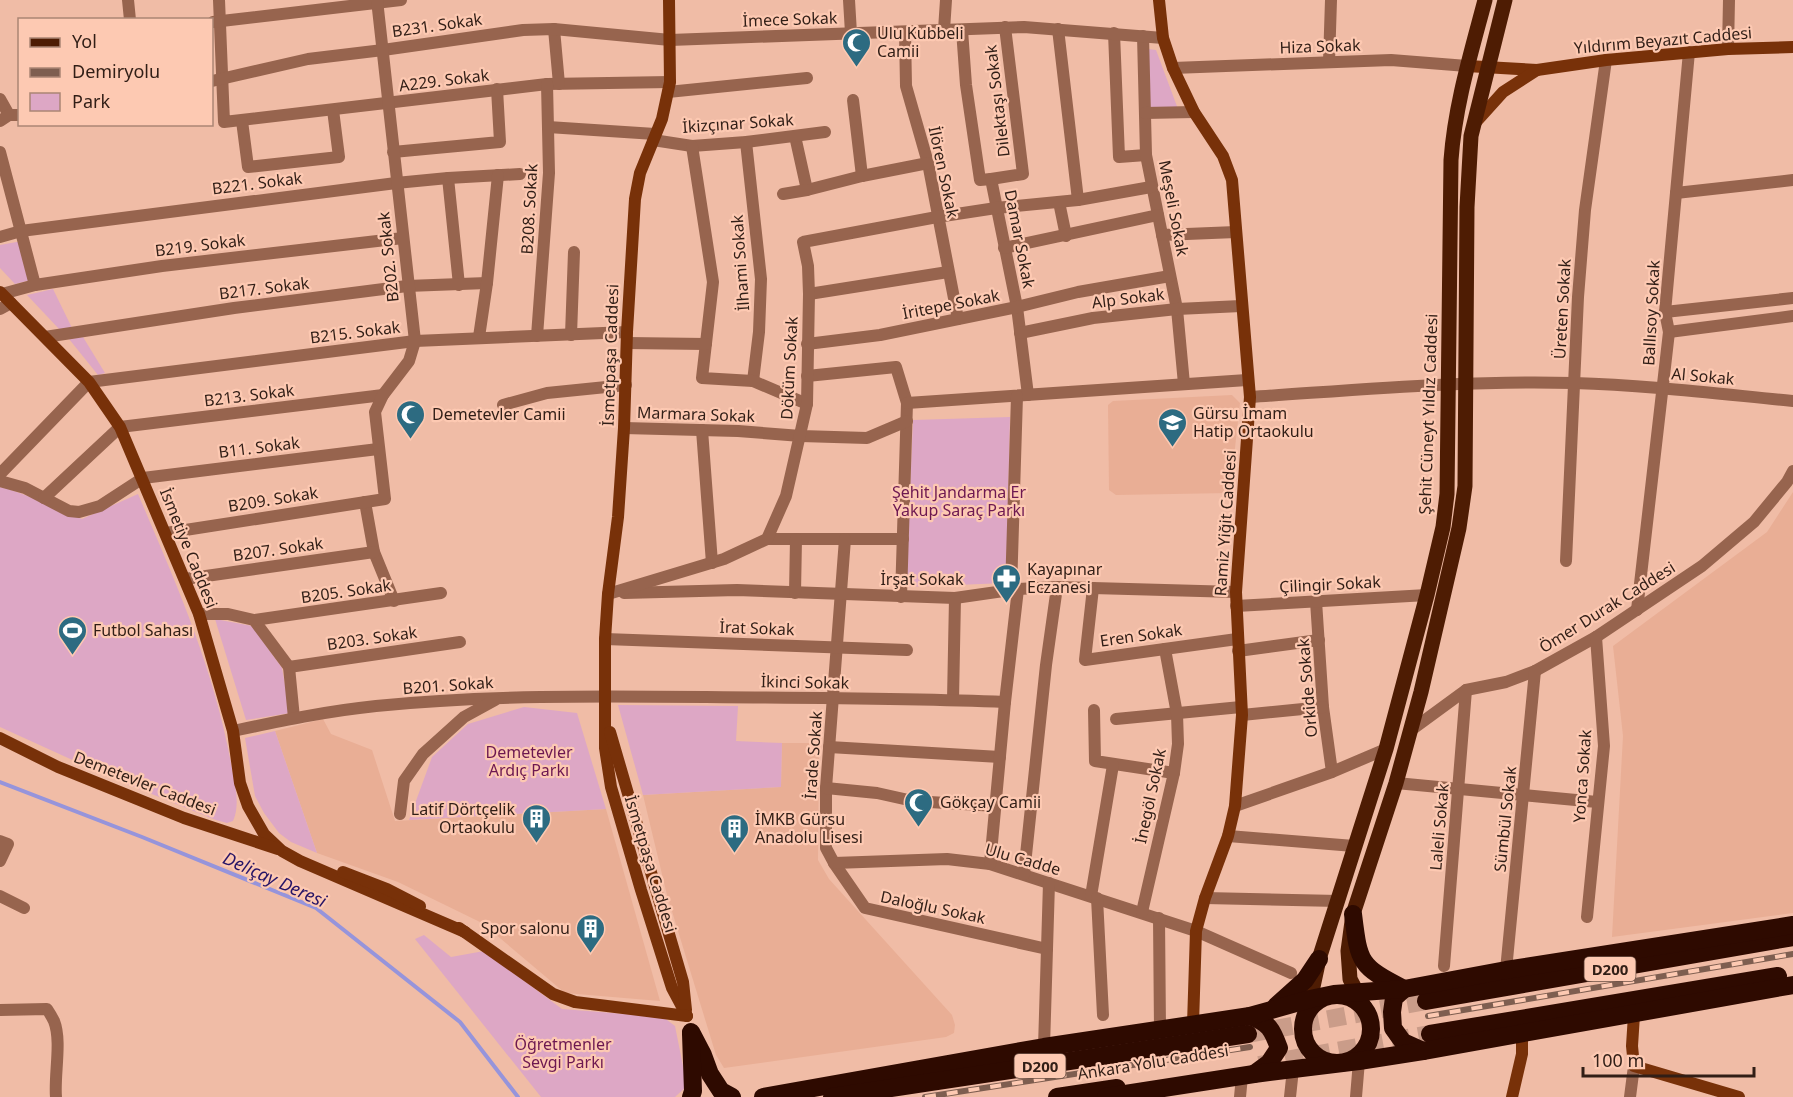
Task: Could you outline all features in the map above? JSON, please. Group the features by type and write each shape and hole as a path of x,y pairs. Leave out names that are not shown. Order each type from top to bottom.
{"highway":[{"path":"1353,914 1358,950 1363,961 1371,971 1404,989"},
{"path":"1272,1010 1309,1004 1334,994 1361,1000 1404,989 1506,970 1793,925"},
{"name":"D200","path":"1426,1001 1793,937"},
{"path":"1249,1025 1272,1010 1305,980 1319,959"},
{"name":"D200","path":"1430,1034 1793,973"},
{"path":"1106,1097 1175,1091 1250,1072 1293,1069 1422,1051 1793,985"},
{"path":"1404,989 1394,998 1393,1028 1403,1042 1422,1051"},
{"path":"1309,1004 1302,1029 1308,1047 1322,1060 1350,1062 1367,1047 1372,1027 1361,1000"},
{"path":"763,1097 1044,1047 1193,1024 1249,1025 1264,1022 1274,1032 1279,1048 1269,1063 1250,1072"},
{"path":"689,1024 693,1091 691,1097"},
{"path":"689,1024 704,1055 710,1074 721,1091 732,1097"},
{"name":"Ankara Yolu Caddesi","path":"832,1097 1249,1025"},
{"name":"Ankara Yolu Caddesi","path":"1057,1097 1250,1072"}],"main road":[{"name":"İsmetpaşa Caddesi","path":"669,0 669,87 662,119 640,174 635,199 624,429 618,517 605,639 605,748 611,787 640,890 672,988 689,1024"},
{"name":"Ramiz Yiğit Caddesi","path":"1159,0 1163,38 1173,68 1194,112 1223,156 1232,180 1250,396 1236,591 1241,711 1235,806 1228,836 1205,898 1196,931 1193,1024"},
{"name":"Şehit Cüneyt Yıldız Caddesi","path":"1309,1004 1319,959 1386,749 1443,527 1447,494 1450,160 1453,129 1485,0"},
{"name":"Şehit Cüneyt Yıldız Caddesi","path":"1361,1000 1350,979 1348,951 1353,914 1396,783 1422,692 1459,528 1465,486 1467,207 1471,136 1505,0"},
{"name":"Yıldırım Beyazıt Caddesi","path":"1467,66 1537,70 1606,60 1689,52 1793,47"},
{"name":"Yıldırım Beyazıt Caddesi","path":"1474,124 1503,92 1537,70"},
{"name":"İsmetiye Caddesi","path":"3,299 45,337 89,382 120,427 199,614 233,731 240,783 255,821 264,834 282,850"},
{"name":"İsmetpaşa Caddesi","path":"605,716 683,982 689,1024"},
{"name":"Demetevler Caddesi","path":"0,738 68,772 184,818 306,858 387,889 465,932 553,994 575,1002 689,1024"},
{"path":"238,836 253,830 255,821"},
{"path":"640,890 654,886"},
{"path":"1634,1015 1632,1046 1634,1066 1739,1097"},
{"path":"1512,1097 1521,1054 1522,1032"}],"street":[{"path":"128,0 130,18"},
{"path":"217,79 215,21 219,0"},
{"path":"215,21 401,0"},
{"path":"849,0 851,33"},
{"path":"944,30 946,0"},
{"path":"1329,62 1331,0"},
{"path":"1728,49 1729,0"},
{"name":"B202. Sokak","path":"377,1 407,286 415,341"},
{"name":"İmece Sokak","path":"670,40 1005,27 1163,38"},
{"name":"Dilektaşı Sokak","path":"991,179 1023,174 1005,27"},
{"name":"B231. Sokak","path":"217,79 308,59 523,30 554,29 670,40"},
{"name":"B208. Sokak","path":"537,336 549,172 548,127 553,84 554,29"},
{"path":"1058,29 1078,200"},
{"name":"Damar Sokak","path":"962,30 966,85 980,180 991,179 1017,307 1023,395 1015,590 990,864"},
{"name":"İlören Sokak","path":"904,32 906,86 928,163 958,319"},
{"path":"1114,33 1119,157 1146,155"},
{"name":"Meşeli Sokak","path":"1143,36 1146,155 1178,309 1184,384"},
{"name":"Ballısoy Sokak","path":"1637,610 1669,332 1665,312 1689,52"},
{"name":"Hiza Sokak","path":"1173,68 1391,60 1467,66"},
{"name":"Üreten Sokak","path":"1566,561 1585,210 1606,60"},
{"name":"A229. Sokak","path":"217,79 224,122 553,84 669,87 807,78"},
{"path":"393,152 500,142 497,89"},
{"path":"0,99 10,117"},
{"path":"853,100 862,176"},
{"path":"242,121 248,167 339,157 333,110"},
{"path":"1145,113 1194,112"},
{"name":"İkizçınar Sokak","path":"548,127 654,137 692,146 825,132"},
{"path":"795,136 807,190"},
{"name":"İlhami Sokak","path":"746,142 760,279 759,332 753,381"},
{"path":"692,146 713,282 702,378 753,381 807,404"},
{"path":"0,152 35,285"},
{"path":"783,194 928,163"},
{"name":"B221. Sokak","path":"0,237 21,231 396,183 520,174"},
{"path":"479,337 488,283 498,175"},
{"path":"448,178 459,285"},
{"path":"1676,193 1793,180"},
{"path":"937,217 996,208 1078,200 1151,187"},
{"path":"1059,202 1066,236"},
{"path":"1004,248 1158,215"},
{"name":"Döküm Sokak","path":"767,538 786,496 807,404 809,294 804,242 937,217"},
{"path":"1162,235 1236,232"},
{"name":"B219. Sokak","path":"3,299 35,285 162,266 403,238"},
{"path":"571,335 574,252"},
{"path":"809,294 948,272"},
{"name":"İritepe Sokak","path":"807,344 880,335 1078,292 1170,276"},
{"name":"B217. Sokak","path":"45,337 234,308 407,286 488,283"},
{"path":"1665,312 1793,298"},
{"name":"Alp Sokak","path":"1020,333 1093,318 1178,309 1241,306"},
{"path":"1669,332 1793,316"},
{"name":"B215. Sokak","path":"89,382 415,341 479,337 571,335 706,344"},
{"path":"378,449 375,412 383,395 409,361 415,341"},
{"path":"807,376 896,367 907,403 901,597"},
{"path":"907,403 1247,380"},
{"path":"0,474 89,382"},
{"name":"Al Sokak","path":"1250,396 1465,384 1574,383 1793,401"},
{"path":"503,405 547,393 626,385"},
{"name":"B213. Sokak","path":"120,427 383,395"},
{"name":"Marmara Sokak","path":"624,429 738,431 867,438 907,421"},
{"path":"44,498 120,427"},
{"path":"702,430 712,563"},
{"name":"B11. Sokak","path":"143,478 378,449"},
{"name":"B209. Sokak","path":"166,533 385,499 378,449"},
{"name":"Ömer Durak Caddesi","path":"1410,730 1466,690 1506,682 1535,671 1596,637 1637,610 1702,566 1754,522 1787,482 1793,471"},
{"path":"0,481 25,488 69,511 79,513 100,506 143,478"},
{"path":"365,502 374,552 394,601"},
{"path":"608,594 724,559 767,538 903,539"},
{"path":"795,593 796,539"},
{"name":"İrade Sokak","path":"834,863 826,848 826,788 845,539"},
{"name":"B207. Sokak","path":"185,579 374,552"},
{"path":"1024,874 1057,587"},
{"name":"İrşat Sokak","path":"608,594 737,590 955,598 1057,587 1236,591"},
{"name":"Eren Sokak","path":"1093,588 1085,660 1166,649 1319,640"},
{"name":"B205. Sokak","path":"254,620 441,593"},
{"name":"Çilingir Sokak","path":"1236,606 1427,595"},
{"path":"953,700 955,598"},
{"name":"Orkide Sokak","path":"1316,601 1323,707 1332,772"},
{"path":"199,614 228,614 254,620 289,667 294,718"},
{"name":"Yonca Sokak","path":"1587,917 1604,746 1596,637"},
{"name":"İrat Sokak","path":"605,639 907,650"},
{"name":"B203. Sokak","path":"289,667 460,642"},
{"name":"İnegöl Sokak","path":"1142,912 1174,773 1178,744 1177,714 1166,649"},
{"name":"Sümbül Sokak","path":"1506,970 1535,671"},
{"name":"Laleli Sokak","path":"1444,966 1466,690"},
{"name":"İkinci Sokak","path":"604,696 1005,702"},
{"name":"B201. Sokak","path":"233,731 294,718 375,706 499,698 604,696"},
{"path":"400,814 404,781 423,754 464,717 499,698"},
{"path":"1116,719 1323,707"},
{"path":"1094,710 1095,761 1174,773"},
{"path":"830,747 1000,757"},
{"path":"1235,806 1332,772 1386,749"},
{"path":"1103,1015 1094,897 1113,765"},
{"path":"1396,783 1598,802"},
{"path":"826,788 877,793 913,801 996,806"},
{"path":"1228,836 1354,846"},
{"path":"0,861 4,843"},
{"name":"Ulu Cadde","path":"834,863 947,859 990,864 1196,931 1291,973"},
{"name":"Daloğlu Sokak","path":"834,863 864,908 1047,949"},
{"path":"1044,1047 1049,883"},
{"path":"0,896 24,908"},
{"path":"1205,898 1338,901"},
{"path":"1159,918 1160,1029"},
{"path":"0,1010 47,1009 55,1022 56,1097"},
{"path":"1350,1062 1356,1097"},
{"path":"1629,1097 1634,1066"},
{"path":"1290,1097 1293,1069"},
{"path":"1240,1097 1250,1072"}],"shaded area":[{"name":"Gürsu İmam Hatip Ortaokulu","path":"1232,395 1240,403 1230,493 1116,495 1109,490 1108,405 1113,401"},
{"path":"1793,492 1793,913 1612,937 1623,736 1613,646 1767,532"},
{"path":"323,719 331,734 372,750 395,821 606,809 660,1001 565,993 482,923 398,882 317,853 275,731"},
{"path":"782,743 819,743 818,860 829,879 952,1015 955,1025 954,1033 946,1037 724,1068 716,1055 667,895 643,795 781,787"}],"green space":[{"path":"1148,49 1156,50 1178,109 1149,109"},
{"path":"22,241 31,280 15,284 0,268 0,245"},
{"path":"53,289 72,328 60,330 27,295"},
{"path":"83,337 105,373 98,375 69,339"},
{"name":"Şehit Jandarma Er Yakup Saraç Parkı","path":"1010,417 1006,583 906,587 913,420"},
{"path":"0,487 82,519 138,494 192,625 214,693 235,784 237,800 233,821 227,823 216,820 112,778 0,727"},
{"path":"215,619 252,626 282,668 290,713 246,720"},
{"path":"618,705 738,706 736,741 782,743 781,787 643,795"},
{"name":"Demetevler Ardıç Parkı","path":"524,707 577,713 606,809 409,820 432,757 468,724"},
{"path":"275,731 317,853 291,842 279,833 255,796 245,738"},
{"name":"Öğretmenler Sevgi Parkı","path":"424,935 451,957 484,951 562,1009 663,1017 675,1026 687,1086 675,1097 541,1097 415,939"}],"waterway":[{"name":"Deliçay Deresi","path":"0,782 316,908 460,1022 518,1097"}],"tunnel":[{"path":"1248,1034 1426,1001"},
{"path":"1259,1065 1430,1034"}],"railway":[{"path":"1428,1016 1793,954"},
{"path":"925,1097 1250,1047"}],"place":[{"name":"Ulu Kubbeli Camii","path":"856,68"},
{"name":"Demetevler Camii","path":"411,440"},
{"name":"Gürsu İmam Hatip Ortaokulu","path":"1172,448"},
{"name":"Kayapınar Eczanesi","path":"1006,604"},
{"name":"Futbol Sahası","path":"72,656"},
{"name":"Gökçay Camii","path":"919,828"},
{"name":"Latif Dörtçelik Ortaokulu","path":"536,844"},
{"name":"İMKB Gürsu Anadolu Lisesi","path":"734,854"},
{"name":"Spor salonu","path":"591,954"}]}
